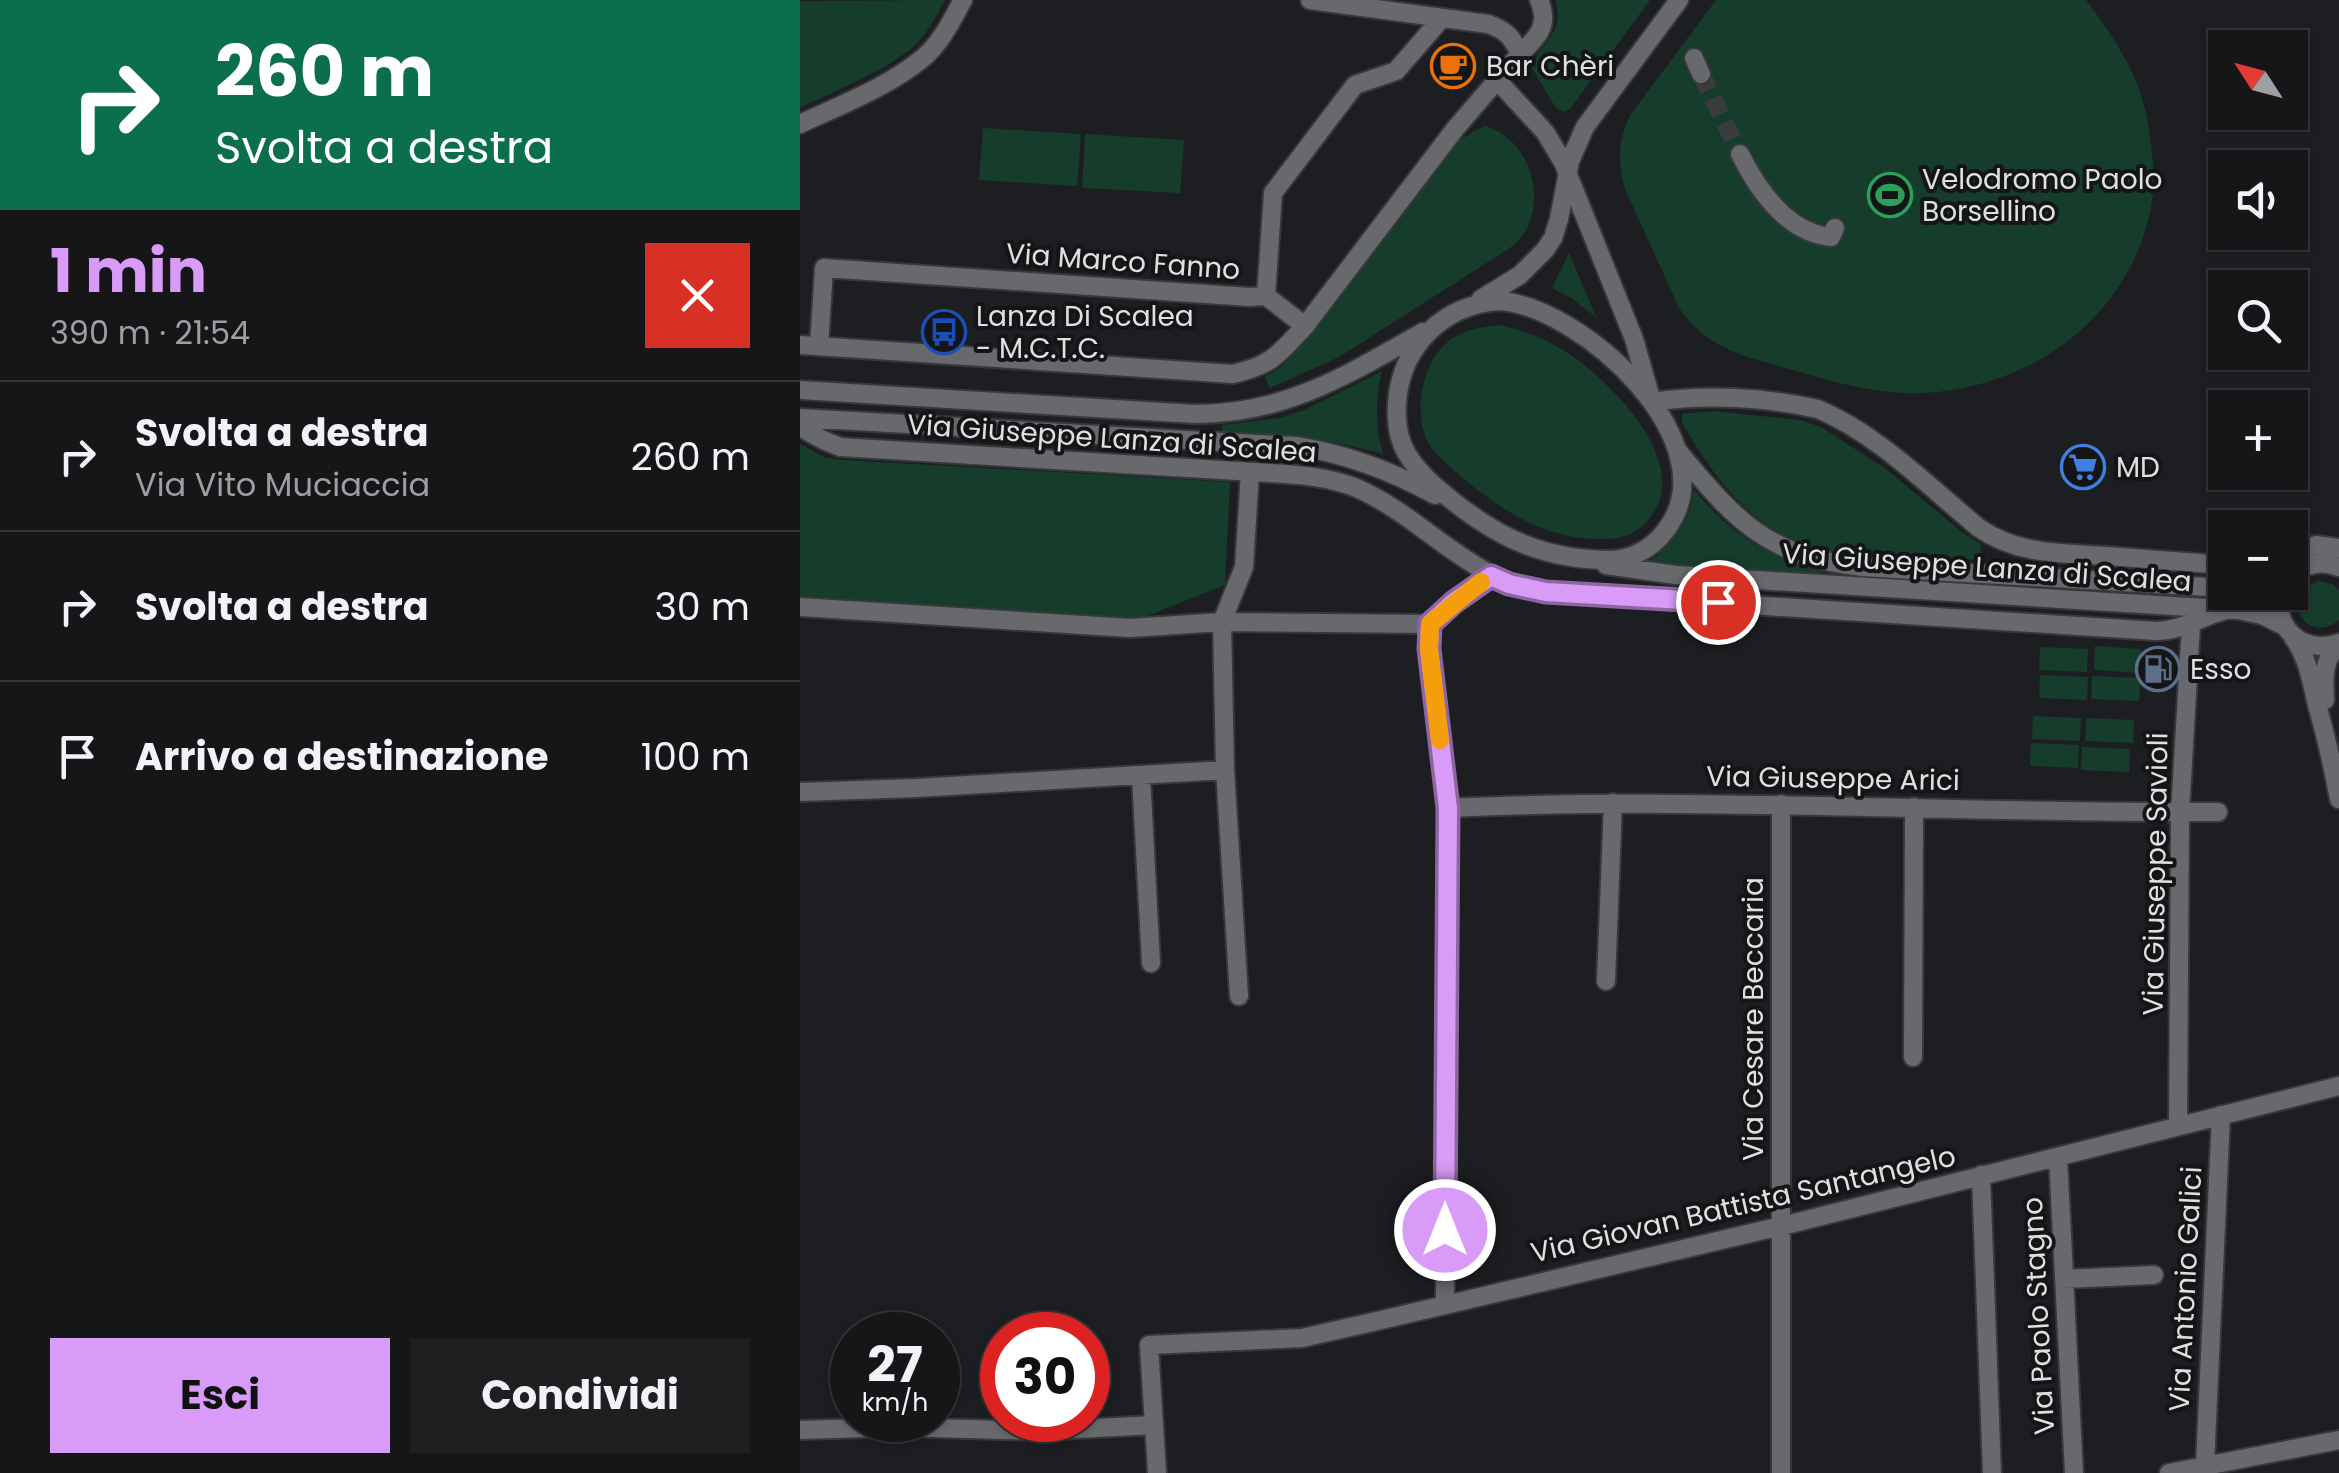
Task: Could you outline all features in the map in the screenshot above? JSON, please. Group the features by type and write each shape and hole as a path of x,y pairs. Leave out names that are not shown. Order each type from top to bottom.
{"street":[{"path":"800,124 901,74 926,56 963,0"},
{"path":"1310,0 1488,24 1512,37 1520,54"},
{"path":"809,346 1232,374 1260,368 1305,326 1454,130 1541,30 1545,15 1539,0"},
{"path":"1497,80 1545,132 1568,173 1634,338 1652,402 1676,450 1682,480 1680,500 1670,525 1652,545 1620,559 1561,556 1516,543 1470,516 1419,470 1402,445 1397,406 1403,370 1411,352 1432,326 1520,275 1545,250 1558,219 1568,173 1575,146 1679,0"},
{"name":"Via Marco Fanno","path":"809,346 824,268 1266,296 1274,193 1355,85 1396,71 1442,19"},
{"path":"1545,132 1554,138 1570,136 1598,109"},
{"path":"1740,154 1776,208 1815,235 1830,237 1835,228"},
{"path":"1266,296 1305,326"},
{"path":"1468,306 1514,302 1544,311 1593,342 1652,402"},
{"name":"Via Giuseppe Lanza di Scalea","path":"800,390 1195,414 1228,412 1315,391 1432,326"},
{"name":"Via Giuseppe Lanza di Scalea","path":"1652,402 1724,398 1818,410 1868,438 1998,540 2027,550 2208,563"},
{"name":"Via Giuseppe Lanza di Scalea","path":"800,418 1296,446 1370,463 1470,516"},
{"name":"Via Giuseppe Lanza di Scalea","path":"800,427 840,447 1316,478 1356,488 1491,576 1546,592 2156,631 2191,625 2225,610"},
{"name":"Via Giuseppe Lanza di Scalea","path":"1676,450 1738,519 1756,533 1824,562 2208,587"},
{"path":"1240,996 1224,770 1222,622 1244,567 1250,472"},
{"path":"2308,553 2316,545 2339,548"},
{"path":"2080,580 2082,555"},
{"name":"Via Giuseppe Lanza di Scalea","path":"1561,556 1676,575 2208,608"},
{"path":"2308,566 2320,563 2339,567"},
{"path":"800,607 1130,628 1222,622 1430,624 1491,576"},
{"name":"Via Giuseppe Lanza di Scalea","path":"2237,610 2257,613 2315,647 2337,644"},
{"path":"2279,610 2308,665 2339,799"},
{"path":"1430,624 1429,649 1448,808 1445,1304"},
{"name":"Via Giuseppe Savioli","path":"2178,1125 2180,813 2191,625"},
{"path":"2327,736 2324,670 2337,644"},
{"path":"800,792 1224,770"},
{"path":"1142,775 1151,963"},
{"path":"1606,981 1613,803"},
{"name":"Via Giuseppe Arici","path":"1448,808 1613,803 2218,812"},
{"name":"Via Cesare Beccaria","path":"1781,804 1781,1473"},
{"path":"1913,1057 1914,806"},
{"name":"Via Giovan Battista Santangelo","path":"1157,1473 1149,1345 1302,1338 1780,1226 2339,1086"},
{"name":"Via Antonio Galici","path":"2204,1465 2221,1114"},
{"name":"Via Paolo Stagno","path":"2058,1157 2074,1473"},
{"path":"1981,1176 1992,1473"},
{"path":"2064,1278 2154,1275"},
{"path":"800,1430 900,1427 1039,1432 1154,1425"},
{"path":"2169,1473 2339,1440"}],"green space":[{"path":"945,0 927,31 908,51 879,70 800,108 800,1"},
{"path":"1555,0 1650,0 1570,109 1563,112 1556,108 1532,68 1555,29"},
{"name":"Velodromo Paolo Borsellino","path":"1716,0 2086,0 2130,68 2146,114 2152,150 2150,212 2138,251 2120,285 2068,341 2035,362 2000,378 1923,393 1875,390 1827,380 1746,356 1703,334 1679,308 1625,189 1620,151 1631,114"},
{"path":"1485,126 1514,144 1531,174 1533,208 1519,240 1339,357 1270,388 1265,377 1306,341 1456,143"},
{"path":"983,128 1081,134 1077,186 979,180"},
{"path":"1085,134 1184,140 1180,193 1082,188"},
{"path":"1569,253 1596,317 1552,288"},
{"path":"1499,325 1542,339 1575,358 1637,419 1661,468 1662,493 1652,515 1636,531 1623,537 1600,539 1579,538 1541,527 1488,498 1430,446 1424,434 1421,405 1432,362 1455,337"},
{"path":"1382,371 1377,412 1383,454 1303,438 1222,432 1222,425 1280,418 1304,410"},
{"path":"1713,411 1800,420 1821,427 1886,469 1981,544 1980,560 1853,554 1783,535 1752,514 1725,486 1682,422 1682,414"},
{"path":"800,444 826,458 845,460 1230,482 1225,585 1137,620 800,600"},
{"path":"1694,490 1750,541 1821,571 1821,576 1650,562 1680,530"},
{"path":"2319,581 2339,590 2339,620 2327,627 2307,623 2299,610 2308,610 2308,587"},
{"path":"2190,595 2208,596 2208,600 2190,599"},
{"path":"2095,646 2141,649 2140,673 2094,670"},
{"path":"2040,647 2088,649 2087,672 2039,670"},
{"path":"2040,675 2088,677 2087,700 2039,698"},
{"path":"2092,676 2140,678 2139,701 2091,699"},
{"path":"2033,716 2081,718 2080,741 2032,739"},
{"path":"2086,718 2134,720 2133,743 2085,741"},
{"path":"2031,743 2079,745 2078,768 2030,766"},
{"path":"2082,747 2130,749 2129,772 2081,770"}],"tunnel":[{"path":"1701,74 1740,154"}],"slow traffic":[{"path":"1440,740 1429,649 1430,624 1481,582"}],"place":[{"name":"Bar Chèri","path":"1453,66"},
{"name":"Velodromo Paolo Borsellino","path":"1890,195"},
{"name":"Lanza Di Scalea - M.C.T.C.","path":"944,332"},
{"name":"MD","path":"2083,467"},
{"name":"Esso","path":"2158,669"}],"route":[{"path":"1445,1230 1448,808 1429,649 1430,624 1491,576 1528,590 1718,602"}]}
